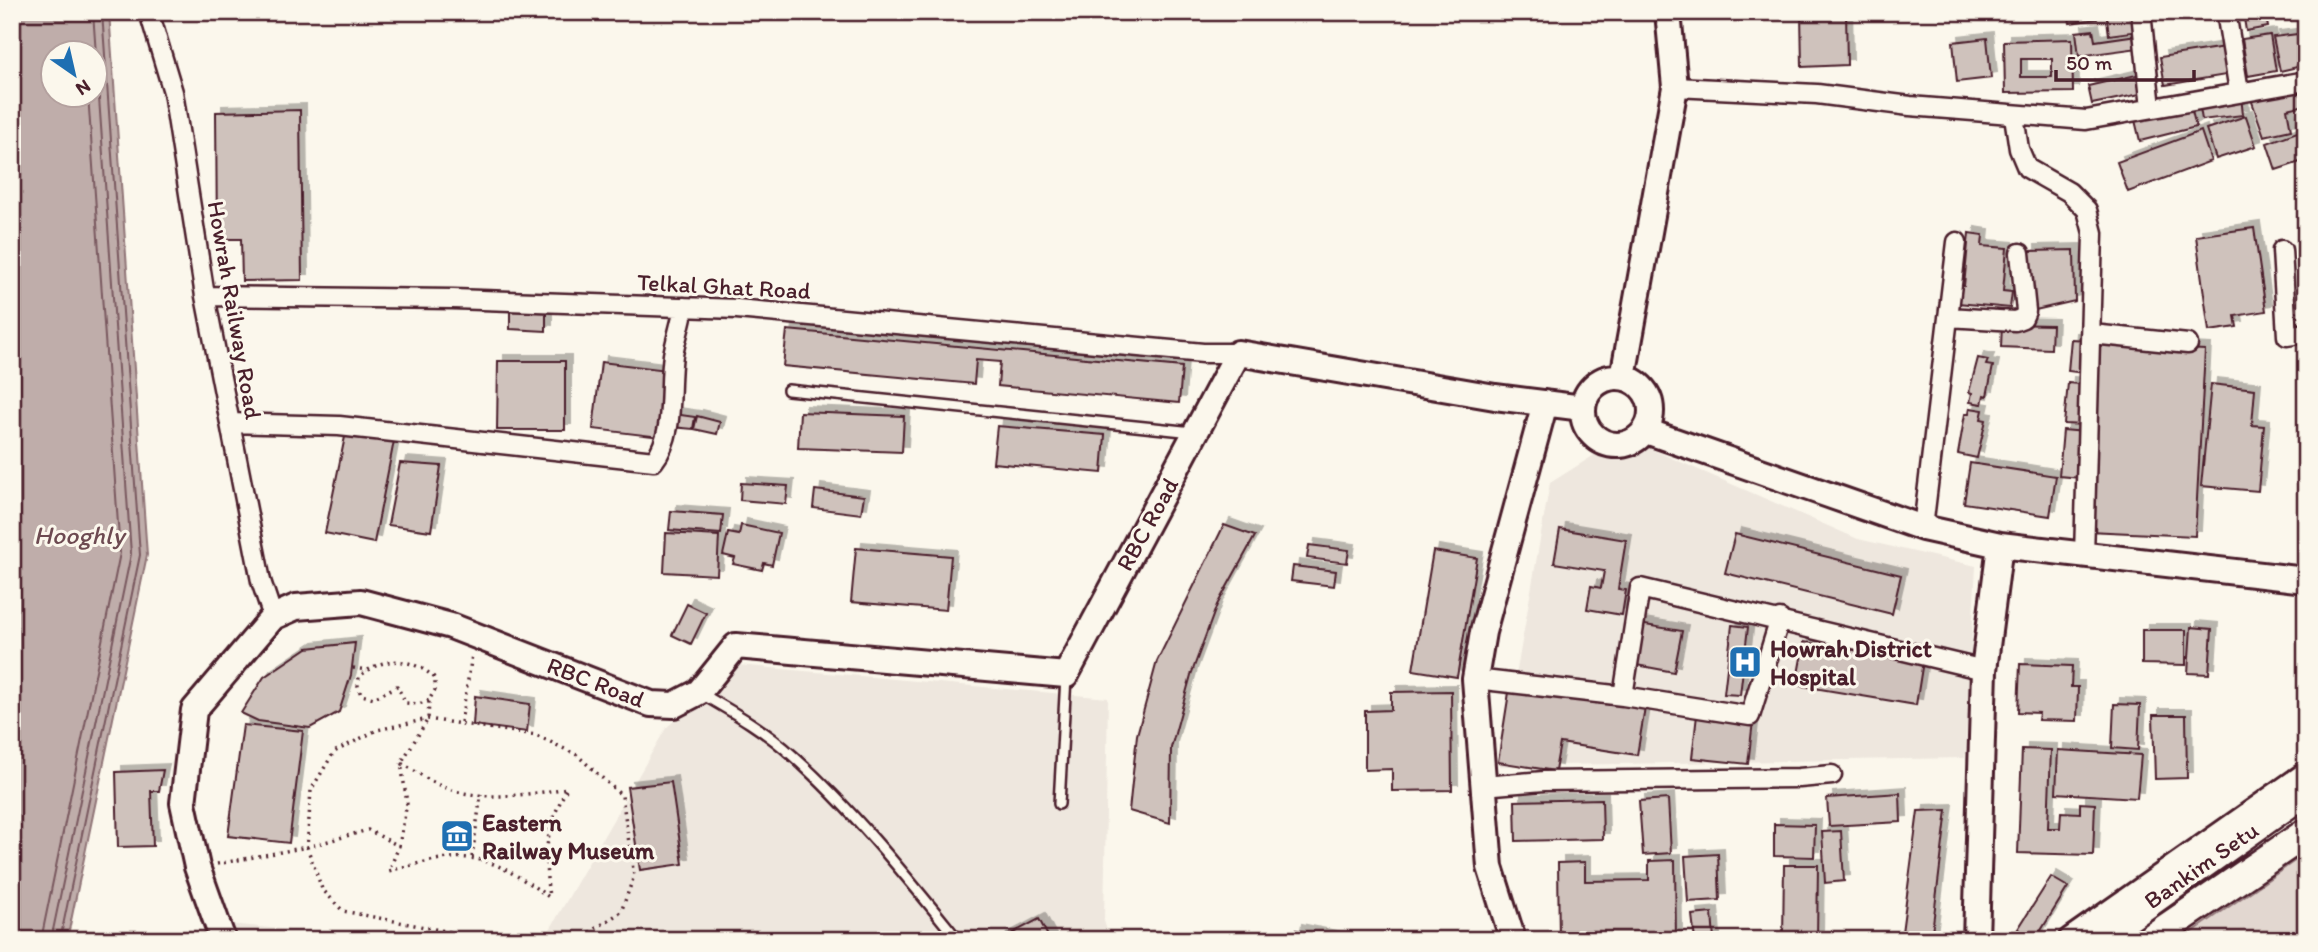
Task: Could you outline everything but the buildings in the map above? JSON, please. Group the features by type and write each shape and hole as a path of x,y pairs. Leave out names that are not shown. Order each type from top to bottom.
{"main road":[{"path":"1623,377 1675,87 1668,12"},
{"path":"1238,353 1583,408"},
{"name":"RBC Road","path":"273,617 296,607 361,602 475,635 651,704 674,705 699,692 736,646 1066,675 1199,432 1238,353"},
{"path":"1623,377 1643,388 1649,398 1650,421 1646,431 1627,444 1605,444 1588,430 1583,408 1592,388 1601,381 1623,377"},
{"path":"1513,940 1490,867 1475,679 1483,632 1545,403"},
{"path":"1646,431 1923,528 2000,545 2306,580"},
{"path":"1976,940 1984,670 2000,545"},
{"path":"223,940 197,867 183,803 194,709 273,617"},
{"path":"2071,940 2306,775"},
{"name":"Bankim Setu","path":"2096,940 2306,791"},
{"name":"Bankim Setu","path":"2149,940 2219,889 2306,833"}],"street":[{"name":"Howrah Railway Road","path":"149,12 173,92 205,296 261,581 273,617"},
{"path":"2141,12 2151,108"},
{"path":"2226,12 2239,91"},
{"path":"1675,87 1817,93 1910,106 2086,120 2306,81"},
{"path":"2014,116 2019,149 2027,168 2069,192 2087,211 2094,253 2084,556"},
{"path":"1923,528 1957,242"},
{"path":"2282,250 2287,336 2306,333"},
{"path":"1948,317 2015,321 2023,318 2026,311 2020,253"},
{"name":"Telkal Ghat Road","path":"205,296 453,299 737,309 1203,353 1238,353"},
{"path":"230,423 340,426 654,461 662,451 673,357 684,307"},
{"path":"2092,334 2188,344"},
{"path":"1623,696 1640,588 1984,670"},
{"path":"1475,679 1623,696 1750,716 1780,620"},
{"path":"1483,786 1544,781 1799,778 1832,775"}],"lane":[{"path":"788,390 1199,432"},
{"path":"1059,804 1066,675"},
{"path":"699,692 749,721 792,755 847,808 958,940"}],"path":[{"path":"461,722 475,635"},
{"path":"401,763 441,786 481,794 523,796 567,788 550,820 544,862 549,897 508,868 472,857 437,858 389,871 400,846 407,803 401,763 428,719 429,700 435,690 435,678 419,664 397,661 367,670 359,677 361,695 374,698 397,686 406,703 419,704 429,700"},
{"path":"354,668 367,670"},
{"path":"491,940 343,911 322,889 307,847 311,790 334,752 377,730 428,719 536,735 577,755 622,796 634,876 621,912 578,940"},
{"path":"472,857 481,794"},
{"path":"197,867 307,847 368,830 400,846"}],"shaded area":[{"name":"Howrah District Hospital","path":"1623,437 1858,539 1976,566 1965,758 1500,766 1550,483"},
{"path":"738,665 1108,698 1104,921 1110,940 544,940 666,728"},
{"path":"2306,853 2306,940 2181,940"},
{"path":"228,924 400,940 234,940"}],"water":[{"name":"Hooghly","path":"12,12 109,12 147,555 67,940 12,940"}],"place":[{"name":"Howrah District Hospital","path":"1745,662"},
{"name":"Eastern Railway Museum","path":"457,836"}]}
